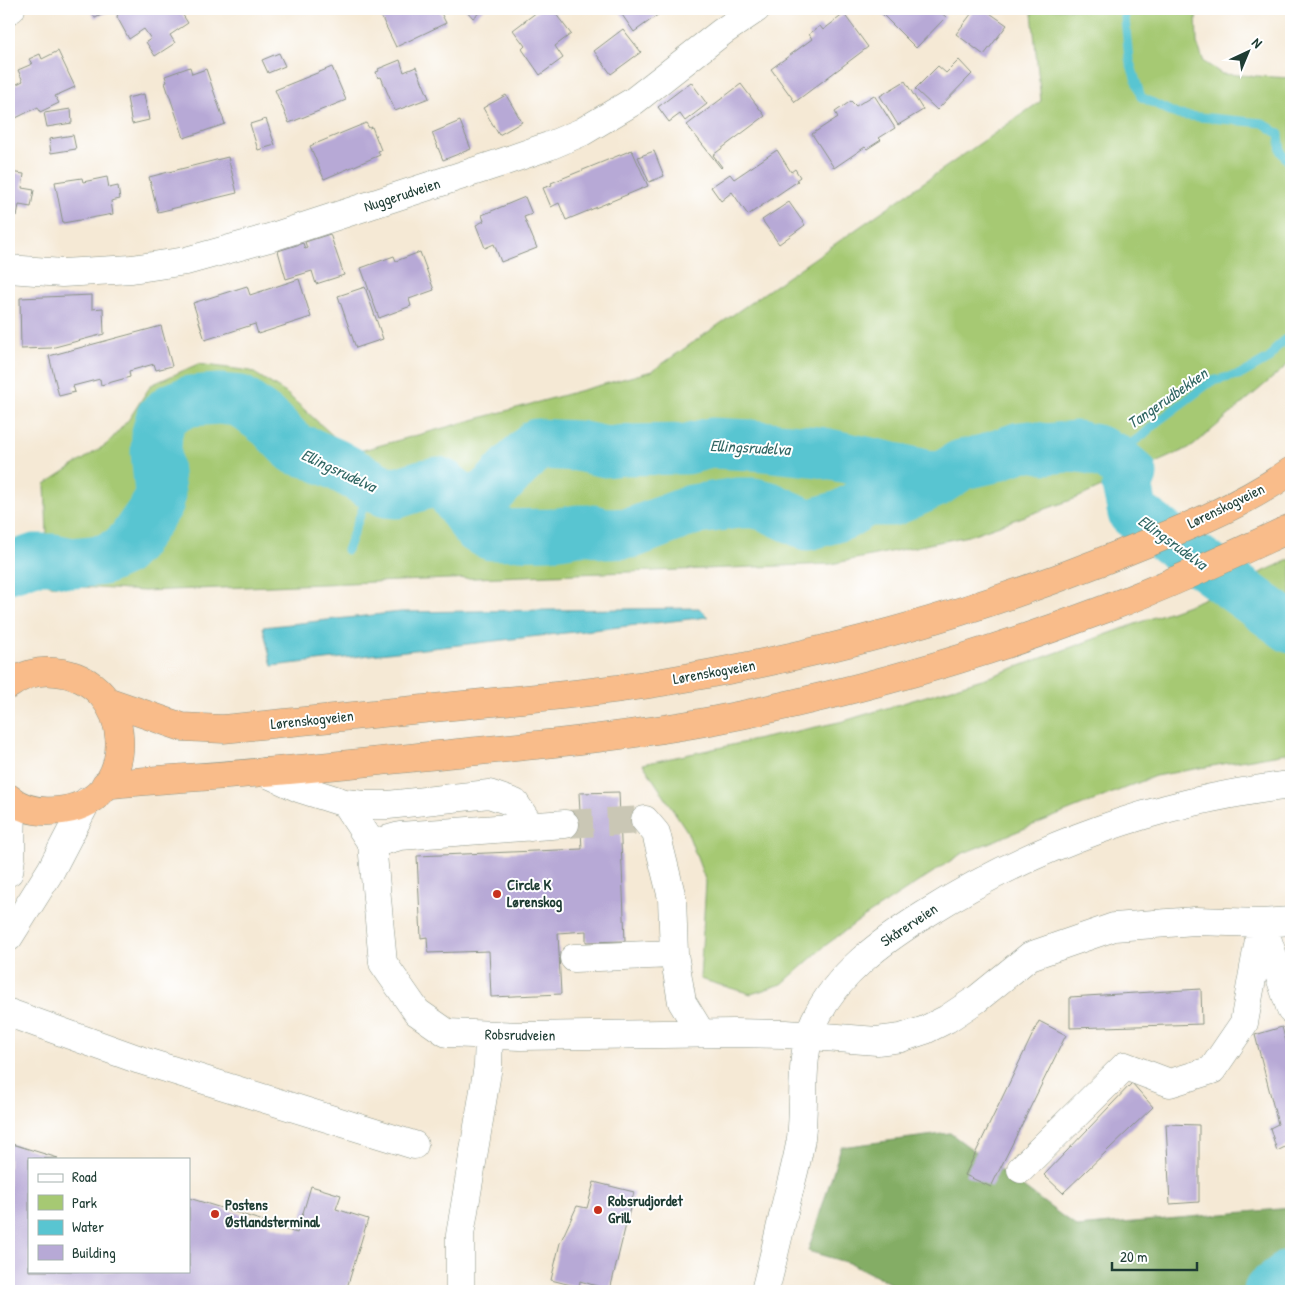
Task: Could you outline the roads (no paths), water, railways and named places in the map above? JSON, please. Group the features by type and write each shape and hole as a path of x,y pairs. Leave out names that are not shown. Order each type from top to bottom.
{"highway":[{"name":"Lørenskogveien","path":"107,701 182,726 223,729 555,696 642,685 771,662 900,629 1022,590 1135,548 1215,513 1255,493 1291,471"},
{"path":"10,800 30,809 49,812 69,809 96,793 154,780 264,772 582,740 715,720 854,690 916,673 1044,632 1172,582 1291,528"},
{"path":"9,685 30,674 47,671 65,673 81,679 96,688 107,701 116,717 120,735 119,753 114,770 96,793"}],"street":[{"name":"Nuggerudveien","path":"9,269 62,272 132,269 186,261 269,238 549,146 582,132 634,100 722,32 756,9"},
{"path":"264,772 300,789 345,803 365,805 388,805 489,794 515,804 531,827"},
{"name":"Skårerveien","path":"765,1291 801,1138 809,1036 824,1004 850,970 889,937 920,917 986,879 1063,843 1107,826 1188,804 1232,794 1291,785"},
{"path":"9,937 96,793"},
{"path":"9,872 11,858 10,800"},
{"path":"345,803 372,844 400,836 565,824"},
{"path":"644,820 656,833 672,898 674,954 682,1002 701,1033"},
{"name":"Robsrudveien","path":"372,844 383,963 417,1012 446,1033 568,1036 761,1033 878,1041 901,1038 925,1030 947,1019 977,999 1030,956 1114,927 1195,921 1291,922"},
{"path":"1262,923 1291,1010"},
{"path":"1021,1169 1125,1066 1170,1083 1212,1070 1244,1023 1262,923"},
{"path":"574,958 674,954"},
{"path":"9,1013 140,1060 414,1145"},
{"path":"460,1291 460,1235 488,1066 489,1035"}],"water":[{"path":"699,608 708,617 272,666 263,627 401,612"}],"waterway":[{"name":"Tangerudbekken","path":"1124,9 1129,59 1141,97 1178,115 1263,123 1279,134 1281,152 1291,165"},
{"name":"Tangerudbekken","path":"1112,457 1212,381 1242,374 1270,358 1276,348 1291,335"},
{"name":"Ellingsrudelva","path":"9,568 35,559 53,559 72,563 103,560 121,552 132,541 159,502 156,452 157,433 161,418 171,409 190,401 219,399 240,401 271,424 295,449 310,453 335,464 386,492 397,493 438,482 450,490 477,528 491,535 553,534 578,530 593,530 608,534 632,533 692,510 738,503 754,503 767,506 808,525 843,515 866,501 893,501 934,483 961,465 987,459 1020,447 1030,446 1046,449 1077,446 1096,450 1112,457 1132,474 1127,485 1133,513 1291,628"},
{"name":"Ellingsrudelva","path":"462,506 489,494 537,444 578,446 606,452 687,449 711,443 752,445 819,452 940,478"},
{"path":"347,550 372,484"},
{"name":"Ellingsrudelva","path":"1269,1291 1291,1274"}],"tunnel":[{"path":"565,824 645,820"}],"place":[{"name":"Circle K Lørenskog","path":"497,894"},
{"name":"Robsrudjordet Grill","path":"598,1210"},
{"name":"Postens Østlandsterminal","path":"215,1214"}]}
